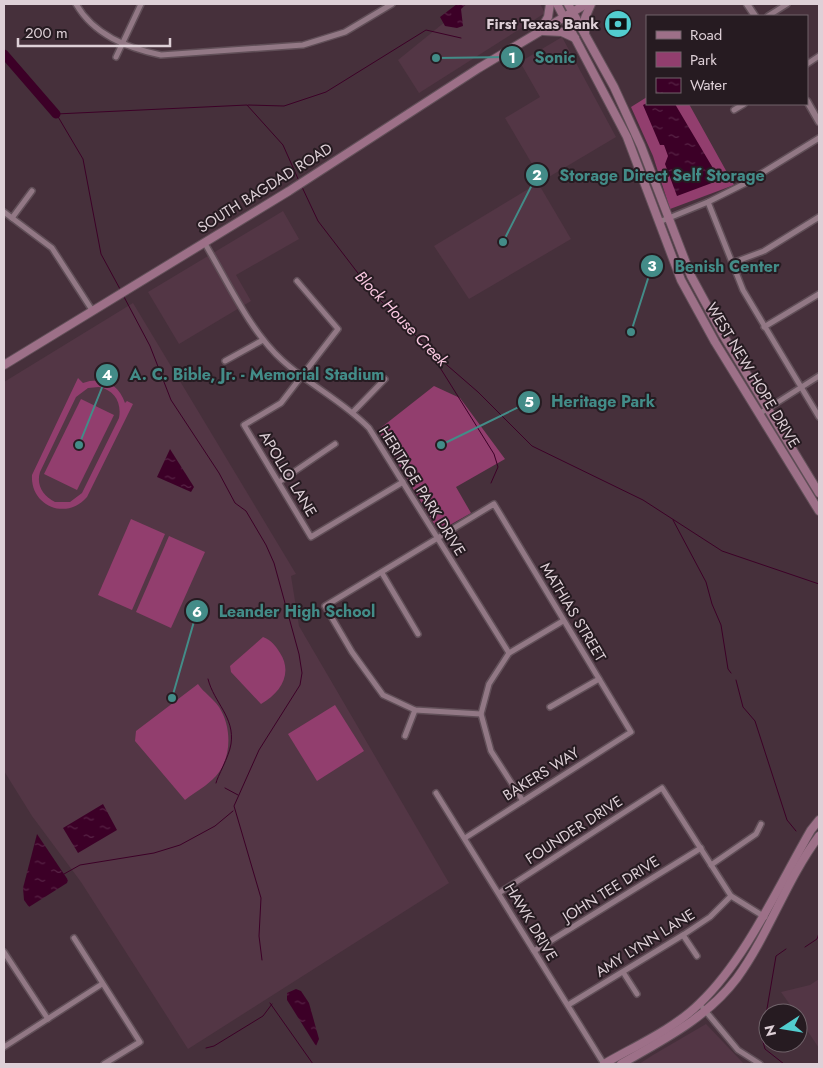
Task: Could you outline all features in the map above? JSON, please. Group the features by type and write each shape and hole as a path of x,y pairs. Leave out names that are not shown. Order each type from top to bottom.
{"main road":[{"path":"539,33 548,17 550,4"},
{"name":"WEST NEW HOPE DRIVE","path":"557,4 627,137 682,280 715,342 819,511"},
{"name":"WEST NEW HOPE DRIVE","path":"568,4 614,87 641,146 691,276 723,335 819,493"},
{"name":"SOUTH BAGDAD ROAD","path":"4,365 289,190 500,56 586,4"},
{"path":"585,35 585,18 591,4"},
{"path":"539,33 554,31 575,38"},
{"path":"604,1064 663,1030 699,1004 739,958 810,830 819,820"},
{"path":"621,1064 669,1037 706,1012 736,979 771,921 794,876 819,836"}],"street":[{"path":"76,4 85,18 98,30 123,44 161,55 303,45 345,32 392,4"},
{"path":"116,57 141,4"},
{"path":"747,4 754,15"},
{"path":"770,15 787,4"},
{"path":"808,63 819,56"},
{"path":"808,103 819,122"},
{"path":"734,110 742,105"},
{"path":"659,222 708,202 744,184 819,138"},
{"path":"12,218 32,191"},
{"path":"708,202 743,290 819,417"},
{"path":"4,212 52,248 92,310"},
{"path":"732,263 764,251 819,217"},
{"name":"HERITAGE PARK DRIVE","path":"204,242 262,340 302,376 353,412 381,445 437,539 509,652"},
{"path":"296,281 338,329 302,376"},
{"path":"764,327 819,294"},
{"path":"225,361 262,340"},
{"name":"APOLLO LANE","path":"302,376 281,403 244,425 311,537 403,482"},
{"path":"759,414 819,376"},
{"path":"353,412 385,379"},
{"path":"279,482 335,444"},
{"name":"MATHIAS STREET","path":"437,539 494,504 563,622 631,732"},
{"path":"437,539 325,606 352,652 383,694 415,710 480,714"},
{"path":"382,573 418,634"},
{"path":"523,801 491,751 480,714 489,684 509,652 563,622"},
{"path":"550,707 599,679"},
{"path":"405,736 415,710"},
{"name":"BAKERS WAY","path":"464,838 631,732"},
{"name":"FOUNDER DRIVE","path":"499,893 662,788 701,848"},
{"name":"HAWK DRIVE","path":"436,793 604,1064"},
{"path":"711,865 756,834 761,824"},
{"path":"701,848 731,896 771,921"},
{"name":"JOHN TEE DRIVE","path":"534,950 701,848"},
{"name":"AMY LYNN LANE","path":"568,1005 710,917 731,896"},
{"path":"683,935 697,956"},
{"path":"74,938 140,1042 104,1064"},
{"path":"4,954 48,1019"},
{"path":"623,972 637,994"},
{"path":"4,1047 102,984"},
{"path":"699,1004 738,1050 760,1064"}],"shaded area":[{"path":"467,4 540,4 545,13 419,93 398,60"},
{"path":"562,37 616,137 542,181 505,118 540,97 520,62"},
{"path":"538,183 571,239 469,299 434,246"},
{"path":"283,211 299,239 236,275 251,301 179,344 148,292"},
{"path":"133,303 296,574 291,576 299,626 449,883 188,1049 81,882 32,816 4,771 4,382"},
{"path":"819,979 819,1048 808,1032 808,1003 789,1003 781,992 810,985"},
{"path":"706,1024 744,1064 639,1064 653,1055"}],"green space":[{"path":"646,98 646,105 690,105 734,185 670,209 653,156 631,107"},
{"path":"78,378 83,383 103,381 109,383 119,391 125,403 127,401 133,404 87,497 79,504 70,508 60,509 51,507 37,495 33,486 32,475","holes":["99,387 116,398 120,412 119,418 82,493 70,502 55,502 47,497 42,490 39,481 40,472 76,397 88,388"]},
{"path":"434,386 460,398 505,459 456,487 471,513 441,530 436,527 378,430"},
{"path":"81,399 114,415 77,490 44,474"},
{"path":"131,519 165,534 132,610 98,595"},
{"path":"169,536 205,552 171,628 136,612"},
{"path":"263,637 277,648 284,660 285,675 279,688 261,704 231,672 230,666"},
{"path":"198,684 217,704 223,715 228,733 227,752 221,769 216,776 185,800 135,741 136,731"},
{"path":"335,705 364,751 317,781 288,734"}],"water":[{"path":"457,4 466,4 461,9 463,26 457,28 445,26 440,17"},
{"path":"646,104 676,105 720,180 677,196 665,164 668,156 664,145 660,145 643,105"},
{"path":"170,449 194,487 191,492 157,477"},
{"path":"103,804 117,830 78,853 63,828"},
{"path":"37,834 68,880 67,883 29,907 24,900 23,888"},
{"path":"296,989 301,991 309,1003 319,1039 316,1046 287,1000 287,993"}],"waterway":[{"path":"248,105 284,106 326,92 426,30 461,38"},
{"name":"Block House Creek","path":"4,54 56,114"},
{"name":"Block House Creek","path":"56,114 247,105 283,145 299,181"},
{"path":"57,115 83,159 101,254 120,289"},
{"name":"Block House Creek","path":"302,187 318,221 374,294 433,353 478,392 532,446 643,500 722,551 819,584"},
{"path":"123,295 150,346 171,400 219,473 235,503 246,511 266,545 274,563 299,654 302,673 300,685 259,750 234,806 261,898 259,936 262,960"},
{"path":"429,350 494,454 498,467 491,483"},
{"name":"Block House Creek","path":"673,520 706,582 712,604 721,625 728,669 731,673"},
{"path":"208,679 227,718 231,734 230,749 216,783"},
{"name":"Block House Creek","path":"736,680 743,707 755,721 787,820 796,831"},
{"path":"225,788 238,795"},
{"path":"64,874 80,865 154,853 180,845 215,826 233,811"},
{"name":"Block House Creek","path":"805,947 817,939 819,933"},
{"name":"Block House Creek","path":"784,1064 765,1049 762,1038 776,956 786,949"},
{"path":"270,1003 313,1064"},
{"path":"206,1048 214,1046 263,1016 272,1004"}],"place":[{"name":"First Texas Bank","path":"618,24"},
{"name":"Sonic","path":"436,58"},
{"name":"Storage Direct Self Storage","path":"503,242"},
{"name":"Benish Center","path":"631,332"},
{"name":"A. C. Bible, Jr. - Memorial Stadium","path":"79,445"},
{"name":"Heritage Park","path":"441,445"},
{"name":"Leander High School","path":"172,698"}]}
